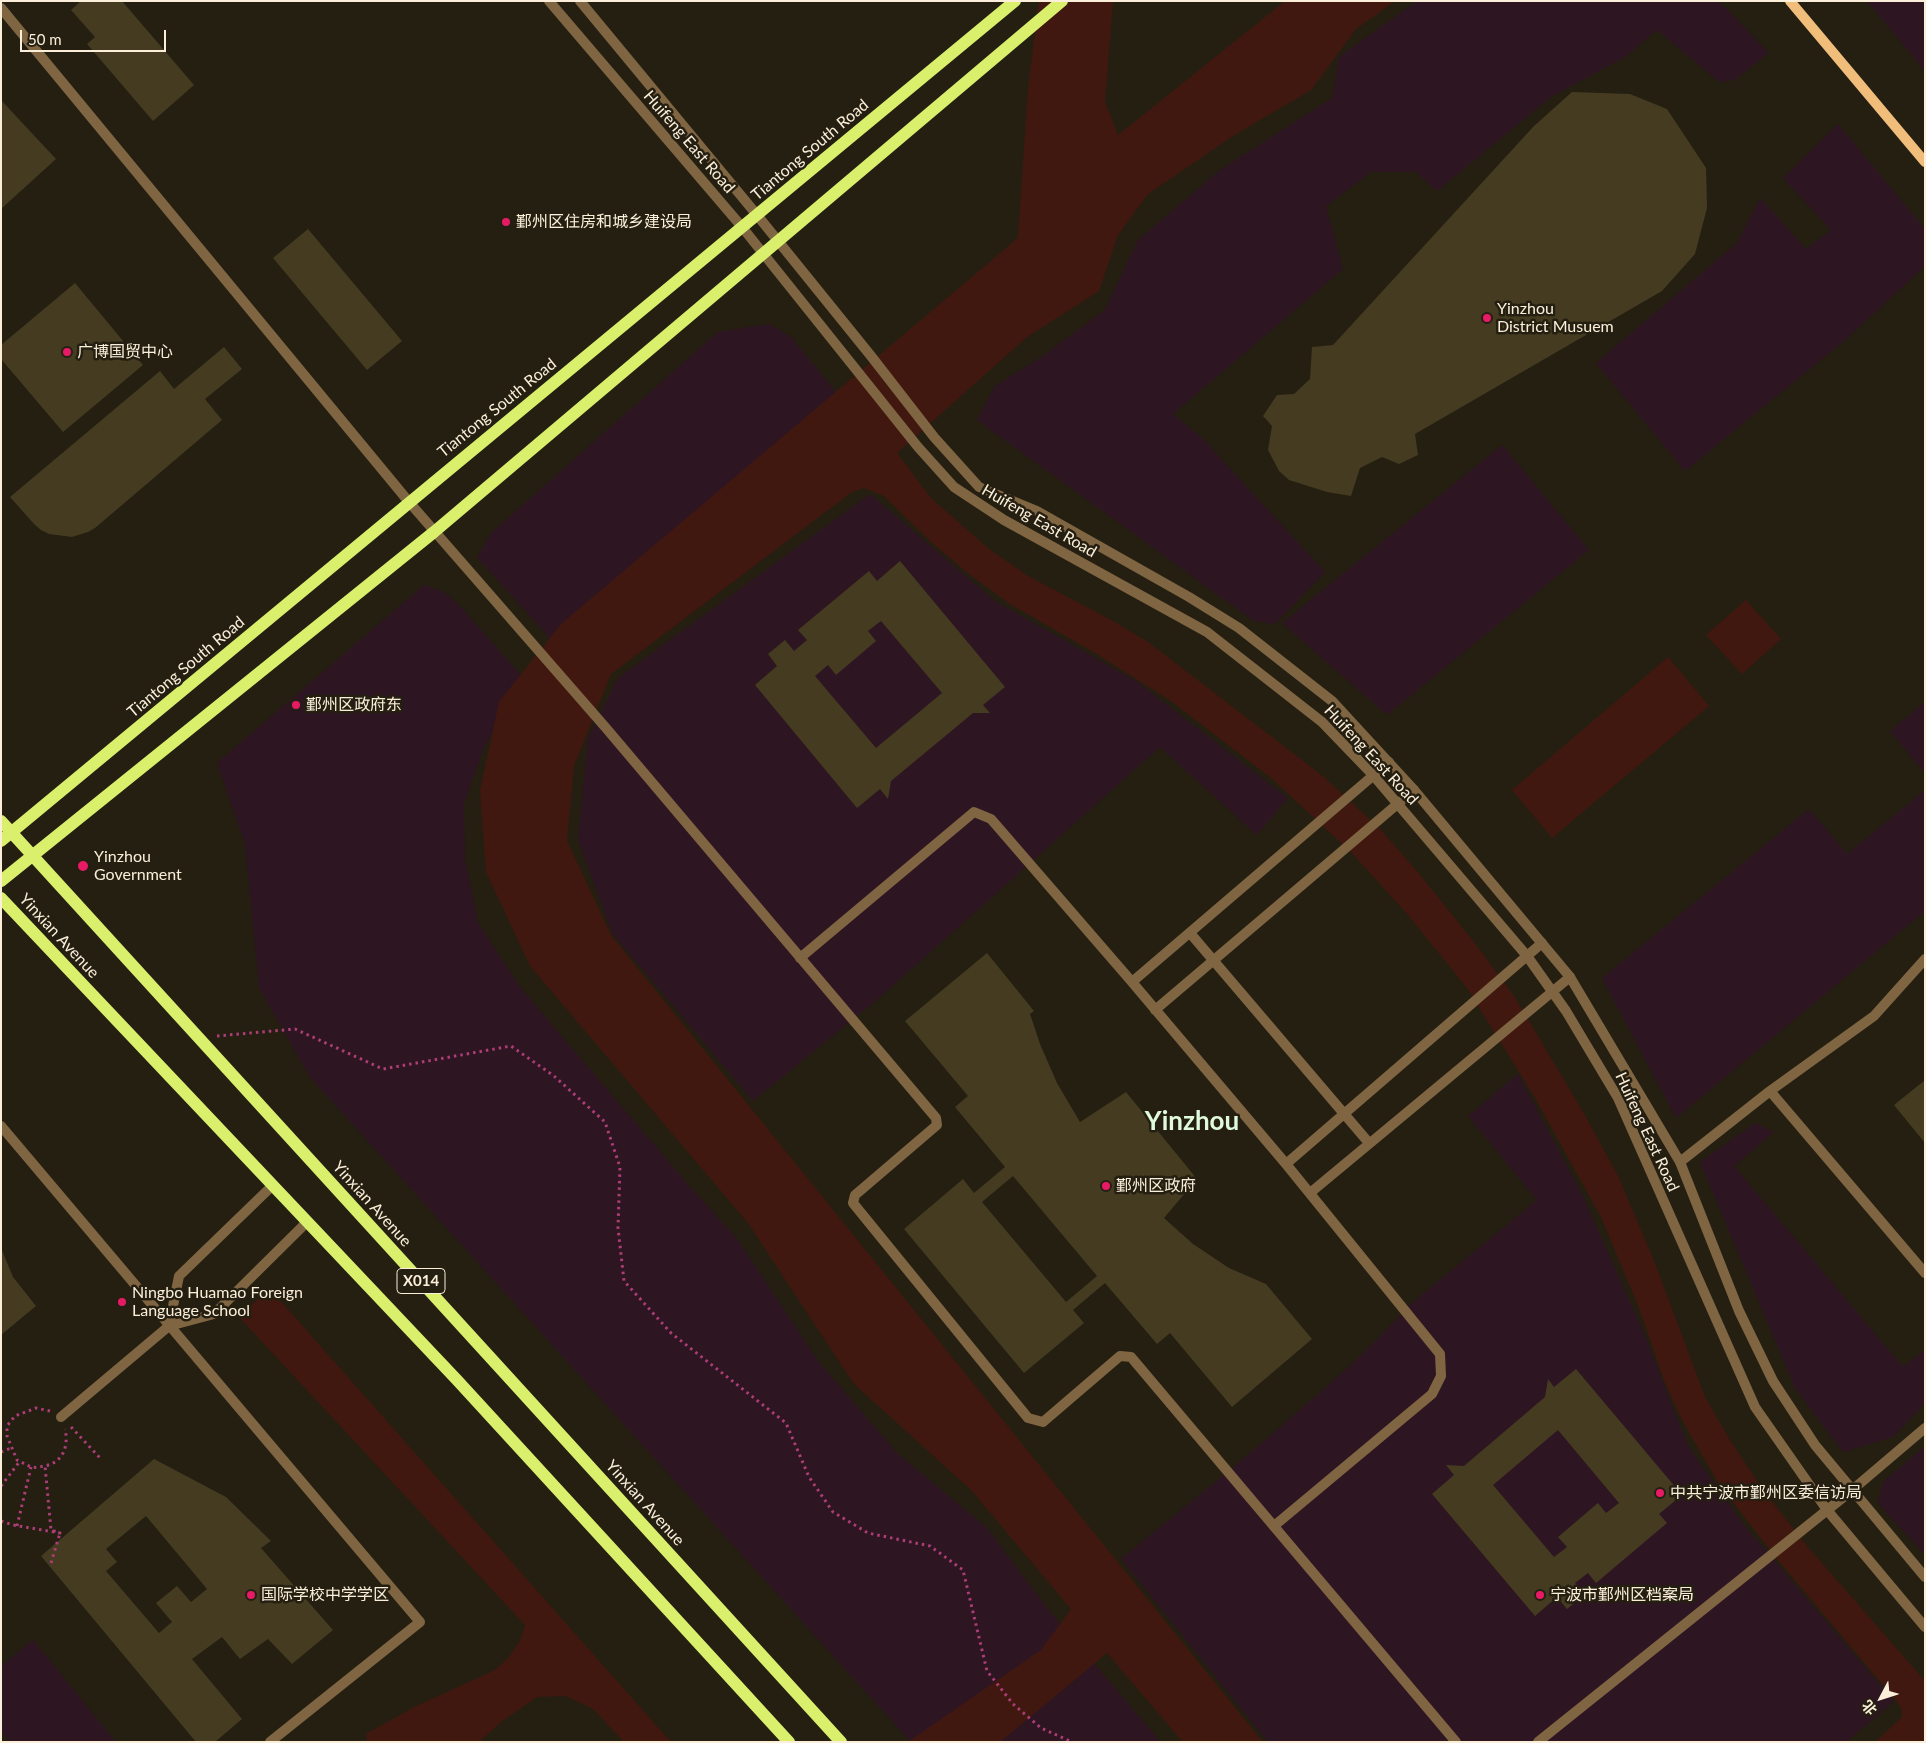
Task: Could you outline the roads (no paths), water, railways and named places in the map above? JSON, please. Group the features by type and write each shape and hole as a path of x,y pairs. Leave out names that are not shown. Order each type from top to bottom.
{"main road":[{"name":"Tiantong South Road","path":"1,841 1014,1"},
{"path":"1790,1 1925,162"},
{"path":"1,881 434,532 1059,4"},
{"name":"Yinxian Avenue","path":"1,821 841,1742"},
{"name":"Yinxian Avenue","path":"1,898 464,1388 789,1742"}],"street":[{"name":"Huifeng East Road","path":"549,1 763,253 857,368 918,447 954,487 1004,520 1207,632 1322,722 1373,775 1527,956 1553,990 1618,1098 1755,1407 1827,1510 1925,1627"},
{"name":"Huifeng East Road","path":"580,1 757,215 934,437 979,487 1037,511 1190,597 1239,628 1332,701 1414,790 1570,978 1680,1162 1739,1310 1773,1381 1815,1445 1925,1577"},
{"path":"1,8 434,532 606,728 936,1118 937,1126 855,1195 853,1203 1028,1418 1043,1422 1120,1356 1131,1357 1456,1742"},
{"path":"1132,982 1388,762"},
{"path":"1155,1010 1414,790"},
{"path":"800,958 974,812 991,819 1286,1164 1440,1354 1441,1376 1432,1394 1274,1526"},
{"path":"1190,933 1369,1143"},
{"path":"1286,1164 1542,943"},
{"path":"1680,1162 1770,1091 1874,1016 1925,959"},
{"path":"1310,1193 1553,990 1570,978"},
{"path":"1770,1091 1925,1273"},
{"path":"1,1126 420,1622 270,1742"},
{"path":"169,1326 181,1275 272,1186"},
{"path":"61,1417 169,1326 215,1313 307,1222"},
{"path":"1538,1742 1852,1491 1925,1428"}],"place":[{"name":"鄞州区住房和城乡建设局","path":"506,222"},
{"name":"Yinzhou District Musuem","path":"1487,318"},
{"name":"广博国贸中心","path":"67,352"},
{"name":"鄞州区政府东","path":"296,705"},
{"name":"Yinzhou Government","path":"83,866"},
{"name":"鄞州区政府","path":"1106,1186"},
{"name":"Ningbo Huamao Foreign Language School","path":"122,1302"},
{"name":"中共宁波市鄞州区委信访局","path":"1660,1493"},
{"name":"国际学校中学学区","path":"251,1595"},
{"name":"宁波市鄞州区档案局","path":"1540,1595"}],"district":[{"name":"Yinzhou","path":"1192,1122"}]}
